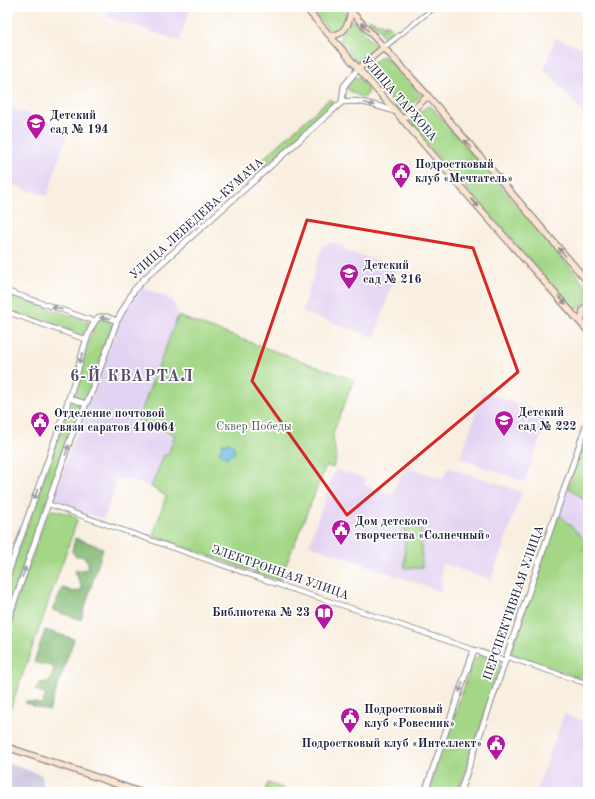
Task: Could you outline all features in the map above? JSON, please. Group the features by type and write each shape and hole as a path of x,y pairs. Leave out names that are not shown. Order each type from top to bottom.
{"main road":[{"name":"УЛИЦА ТАРХОВА","path":"305,7 394,111 588,331"},
{"name":"УЛИЦА ТАРХОВА","path":"349,9 428,96 588,282"},
{"path":"330,35 336,36 342,32 350,19 349,9"},
{"path":"358,69 383,48"},
{"path":"402,120 428,96"},
{"path":"581,323 583,312 588,304"},
{"path":"7,746 140,792"}],"street":[{"path":"383,48 435,7"},
{"path":"358,69 344,86 342,102 365,102 394,111"},
{"name":"УЛИЦА ЛЕБЕДЕВА-КУМАЧА","path":"7,622 71,437 86,404 117,321 134,290 146,277 342,102"},
{"path":"7,291 94,321"},
{"path":"7,312 87,340"},
{"path":"7,577 94,321 99,317 107,317 117,321"},
{"path":"69,398 86,404"},
{"name":"ПЕРСПЕКТИВНАЯ УЛИЦА","path":"460,792 588,420"},
{"name":"ЭЛЕКТРОННАЯ УЛИЦА","path":"48,504 282,586 474,650 588,684"},
{"name":"ПЕРСПЕКТИВНАЯ УЛИЦА","path":"425,792 474,650"}],"highlighted area":[{"path":"307,220 473,248 518,372 347,515 252,381"}],"shaded area":[{"path":"109,7 190,7 180,41 106,17"},
{"path":"555,38 588,50 588,119 551,75 544,71"},
{"name":"Детский сад № 194","path":"7,107 69,128 47,196 7,183"},
{"name":"Детский сад № 216","path":"330,242 343,246 346,251 397,268 375,337 302,312 322,247"},
{"path":"141,287 173,300 178,316 138,419 175,435 168,455 164,456 151,487 123,478 117,481 104,519 56,503 54,501 54,497 73,441 124,311 132,297"},
{"name":"Детский сад № 222","path":"483,392 548,415 525,482 460,459"},
{"path":"588,429 588,453 580,450"},
{"path":"448,467 522,492 491,580 441,563 442,592 309,545 335,469 366,479 364,485 393,494 401,473 412,469 443,479"},
{"path":"568,487 588,503 588,554 582,549 587,542 559,514"},
{"path":"564,714 588,722 588,792 536,792"},
{"path":"7,763 42,775 42,792 7,792"}],"green space":[{"path":"309,7 342,7 349,16 342,30 334,32 330,31"},
{"path":"368,19 378,23 387,24 379,31"},
{"path":"351,20 366,34 374,47 375,51 362,62 357,62 340,43 340,37"},
{"path":"388,25 391,28 393,35 391,38 386,40 380,32"},
{"path":"382,56 389,59 421,94 420,97 403,111 398,110 366,70"},
{"path":"355,77 360,78 367,87 368,94 364,98 346,88"},
{"path":"329,99 334,102 334,105 264,167 263,159"},
{"path":"427,106 432,107 586,285 588,295 581,307 578,309 573,308 413,129 410,125 411,121"},
{"path":"7,294 89,322 84,336 7,310"},
{"name":"Сквер Победы","path":"178,316 354,380 333,433 336,459 333,468 327,466 325,468 279,581 153,536 166,496 151,487 164,455 168,455 175,435 138,419"},
{"path":"101,319 109,321 112,325 112,329 86,398 80,400 74,396 73,393 96,322"},
{"path":"74,403 79,405 81,410 70,433 7,614 7,583 70,404"},
{"path":"580,450 588,453 588,503 568,487"},
{"path":"53,510 73,515 77,521 7,719 7,630 47,515"},
{"path":"559,514 587,542 583,549 588,554 588,681 511,654 511,650"},
{"path":"404,529 421,529 422,568 405,568"},
{"path":"75,538 103,548 81,620 52,610 63,588 74,592 81,590 75,571 88,569 88,562 83,556 75,556 72,551"},
{"path":"45,630 74,639 49,711 25,703 26,701 42,704 46,695 34,689 40,683 51,681 54,668 34,662"},
{"path":"482,655 500,662 501,667 458,792 428,792 472,664 476,658"},
{"path":"268,783 283,788 282,792 274,792 265,789"}],"water":[{"path":"223,443 233,444 235,453 226,458 219,452"}],"place":[{"name":"Детский сад № 194","path":"36,140"},
{"name":"Подростковый клуб «Мечтатель»","path":"401,189"},
{"name":"Детский сад № 216","path":"349,290"},
{"name":"Детский сад № 222","path":"504,437"},
{"name":"Отделение почтовой связи саратов 410064","path":"40,438"},
{"name":"Дом детского творчества «Солнечный»","path":"341,546"},
{"name":"Библиотека № 23","path":"324,630"},
{"name":"Подростковый клуб «Ровесник»","path":"350,734"},
{"name":"Подростковый клуб «Интеллект»","path":"496,761"}],"district":[{"name":"6-Й КВАРТАЛ","path":"132,377"}]}
